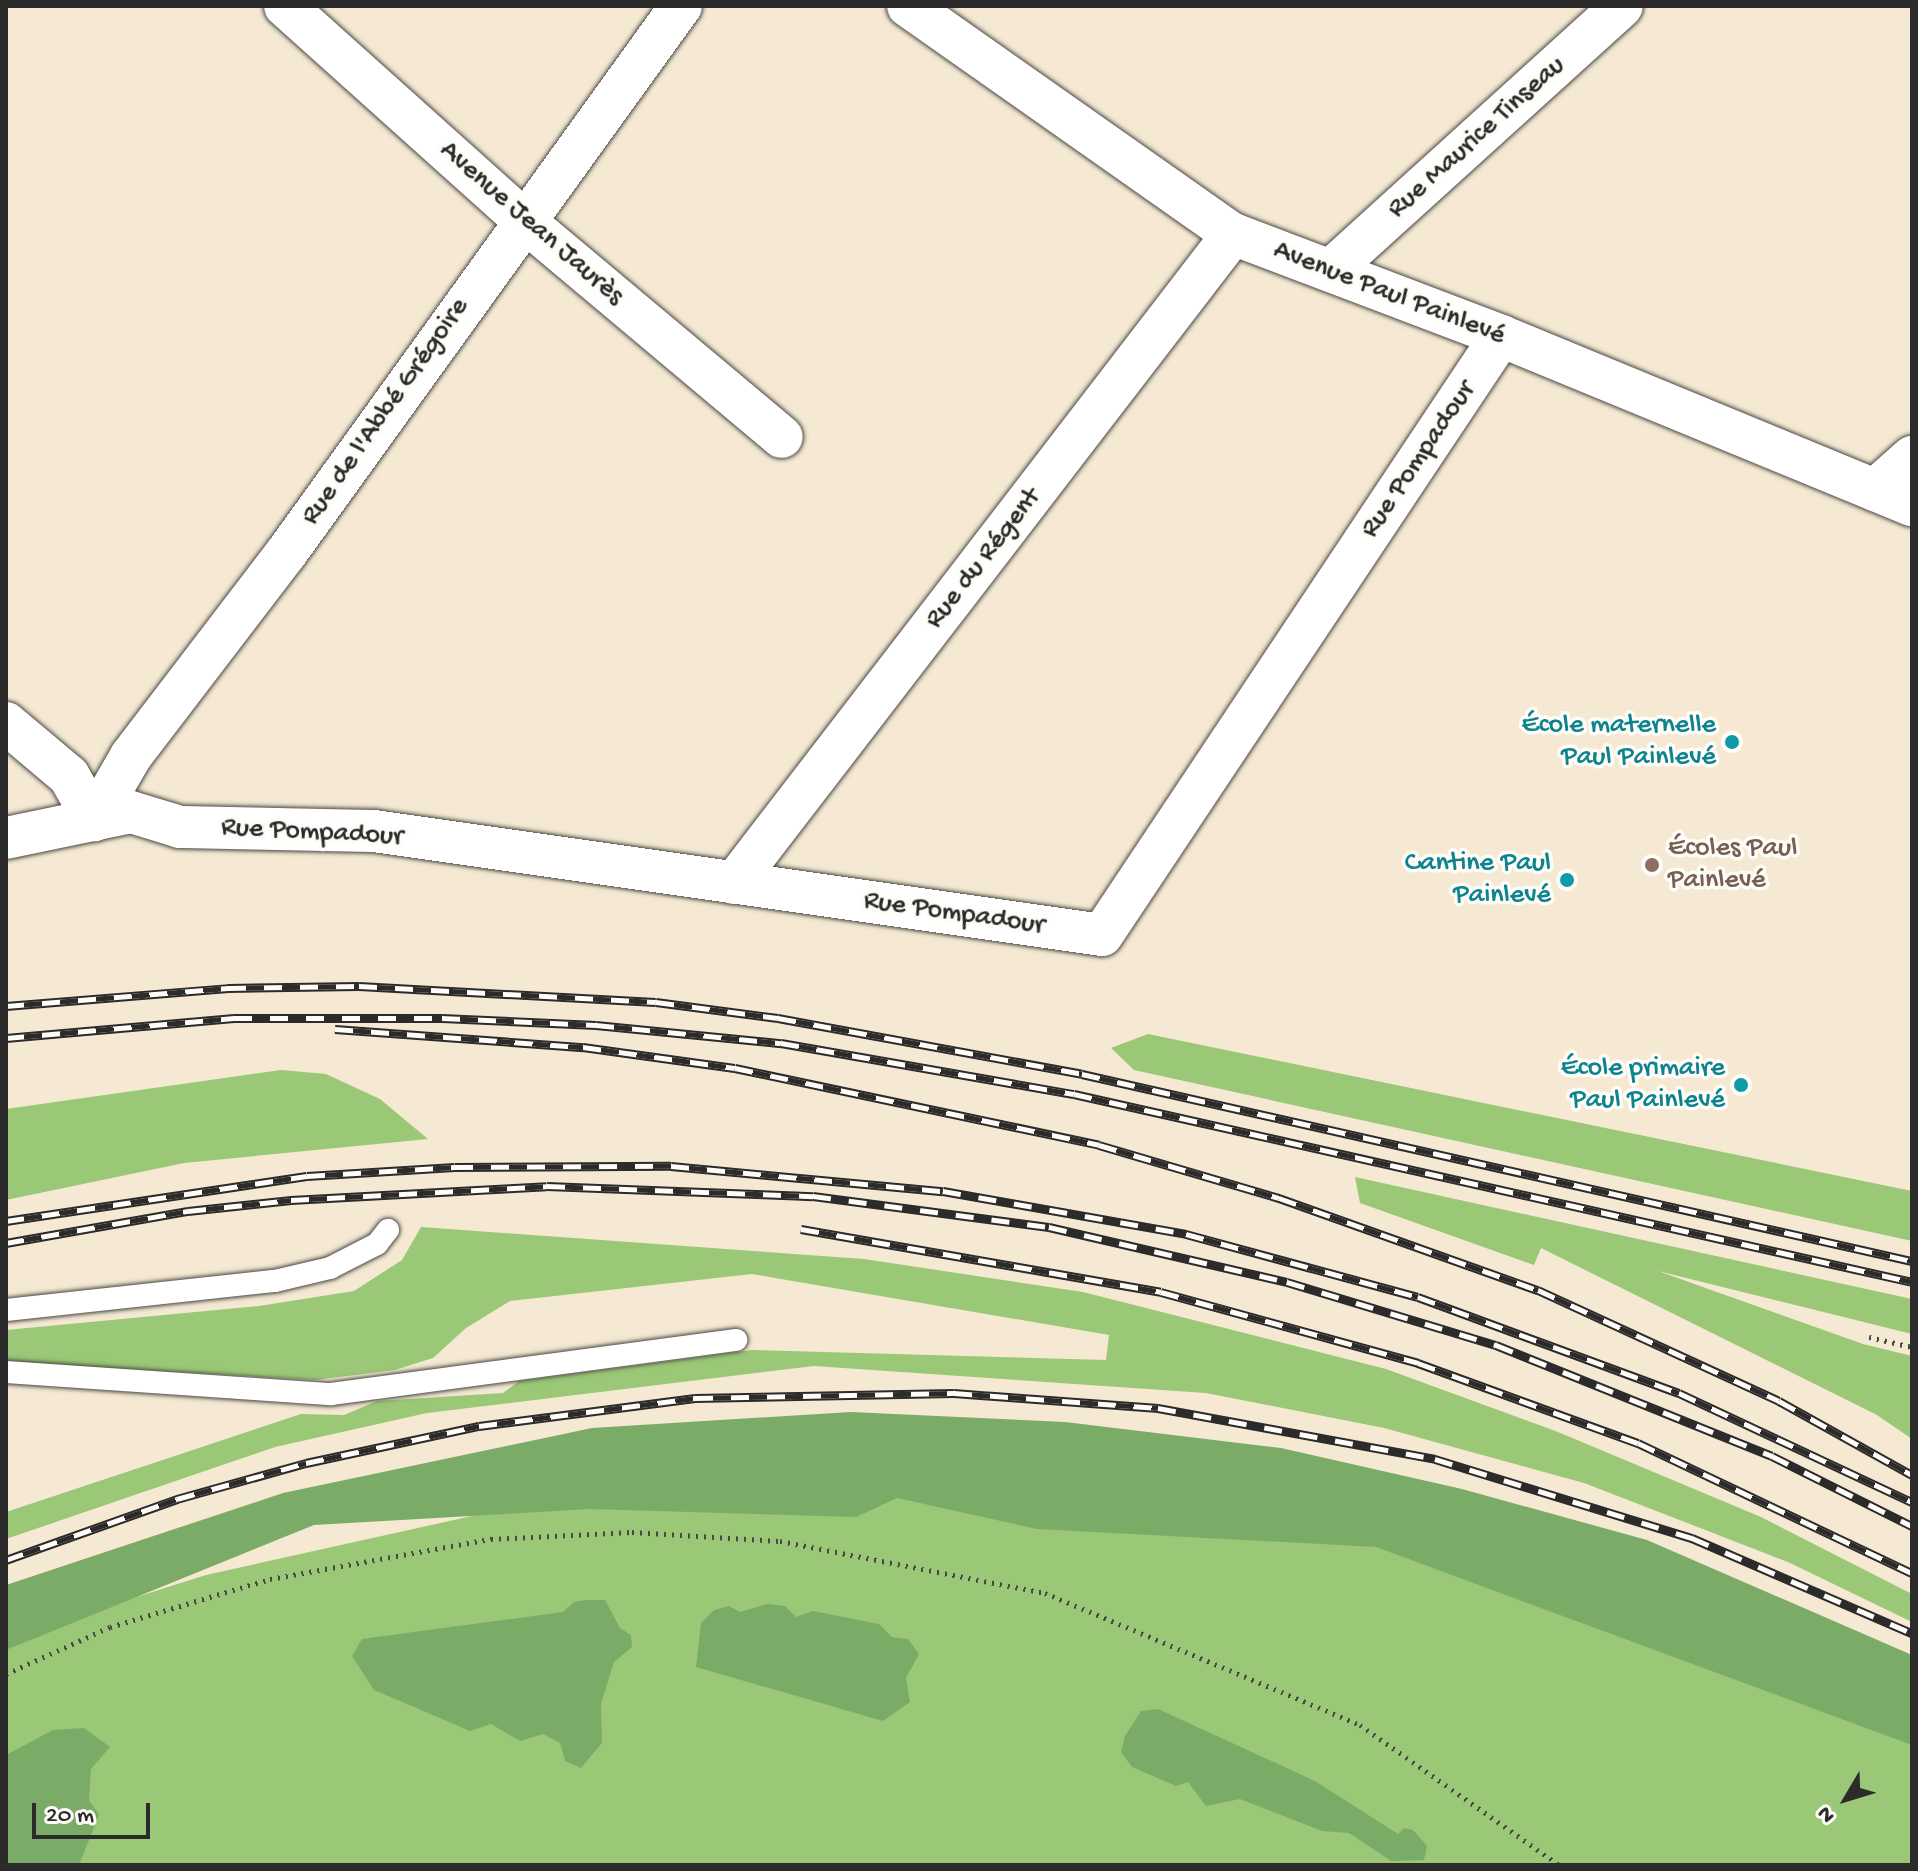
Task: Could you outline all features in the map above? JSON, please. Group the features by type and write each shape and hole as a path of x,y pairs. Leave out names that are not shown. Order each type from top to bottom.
{"street":[{"name":"Avenue Jean Jaurès","path":"285,6 522,219 782,437"},
{"name":"Rue de l'Abbé Grégoire","path":"94,820 131,756 287,552 522,219 681,6"},
{"name":"Avenue Paul Painlevé","path":"908,6 1233,234 1332,269 1501,336 1894,497"},
{"name":"Rue Maurice Tinseau","path":"1332,269 1622,6"},
{"name":"Rue du Régent","path":"734,883 1233,234"},
{"name":"Rue Pompadour","path":"6,838 131,812 180,827 374,831 1102,935 1501,336"},
{"path":"1894,497 1912,457"},
{"path":"6,723 69,776 94,820"}],"lane":[{"path":"6,1310 275,1281 330,1268 377,1244 388,1230"},
{"path":"6,1372 331,1394 736,1340"}],"path":[{"path":"1869,1337 1912,1347"},
{"path":"6,1674 110,1627 270,1579 491,1539 632,1532 780,1541 1045,1593 1360,1725 1559,1865"}],"green space":[{"path":"1148,1034 1912,1191 1912,1241 1134,1070 1111,1048"},
{"path":"281,1070 326,1074 380,1099 428,1139 184,1163 6,1200 6,1109"},
{"path":"1355,1177 1912,1299 1912,1334 1658,1271 1863,1344 1912,1356 1912,1439 1877,1415 1541,1248 1534,1265 1360,1203"},
{"path":"421,1227 864,1259 1083,1292 1386,1369 1558,1432 1761,1517 1912,1594 1912,1622 1788,1562 1584,1483 1384,1428 1206,1393 814,1366 427,1413 275,1447 6,1539 6,1512 301,1414 344,1415 377,1401 503,1393 519,1381 752,1350 1106,1360 1109,1335 752,1274 510,1301 466,1328 433,1358 395,1370 315,1380 6,1362 6,1330 259,1306 354,1291 402,1260"},
{"path":"851,1412 1065,1422 1281,1448 1462,1489 1647,1540 1912,1655 1912,1745 1376,1547 1037,1529 897,1498 856,1517 590,1509 314,1525 6,1650 6,1585 283,1493 592,1428"},
{"path":"1147,1483 1912,1690 1912,1865 6,1865 6,1650 89,1612 206,1575 553,1498"},
{"path":"605,1600 620,1628 631,1635 632,1647 614,1662 601,1704 602,1743 581,1768 565,1761 560,1743 543,1734 520,1741 491,1724 470,1731 374,1690 352,1656 362,1639 563,1612 574,1602"},
{"path":"767,1604 785,1606 796,1617 813,1611 879,1624 892,1637 908,1639 919,1654 906,1678 910,1702 883,1721 696,1667 701,1623 714,1610 729,1606 740,1612"},
{"path":"1158,1709 1315,1781 1398,1834 1404,1828 1413,1830 1427,1846 1424,1860 1391,1861 1349,1833 1322,1831 1240,1799 1206,1806 1188,1782 1176,1786 1132,1767 1121,1752 1125,1736 1141,1711"},
{"path":"84,1728 110,1747 91,1769 89,1800 99,1815 79,1865 6,1865 6,1755 53,1730"}],"railway":[{"path":"6,1006 228,988 359,986 656,1002 778,1018 1082,1074 1912,1261"},
{"path":"6,1038 234,1018 442,1018 596,1025 781,1043 1074,1094 1912,1282"},
{"path":"335,1029 583,1047 735,1068 1099,1145 1279,1198 1538,1290 1779,1401 1912,1475"},
{"path":"6,1221 307,1176 455,1167 671,1166 943,1191 1186,1234 1418,1297 1679,1393 1912,1502"},
{"path":"6,1243 188,1211 291,1200 547,1186 813,1196 1049,1227 1287,1282 1496,1345 1772,1456 1912,1526"},
{"path":"801,1229 1161,1292 1418,1363 1638,1443 1912,1573"},
{"path":"6,1560 177,1499 306,1463 479,1426 695,1398 954,1393 1158,1408 1435,1459 1692,1538 1912,1633"}],"place":[{"name":"École maternelle Paul Painlevé","path":"1732,742"},
{"name":"Écoles Paul Painlevé","path":"1652,865"},
{"name":"Cantine Paul Painlevé","path":"1567,880"},
{"name":"École primaire Paul Painlevé","path":"1741,1085"}]}
